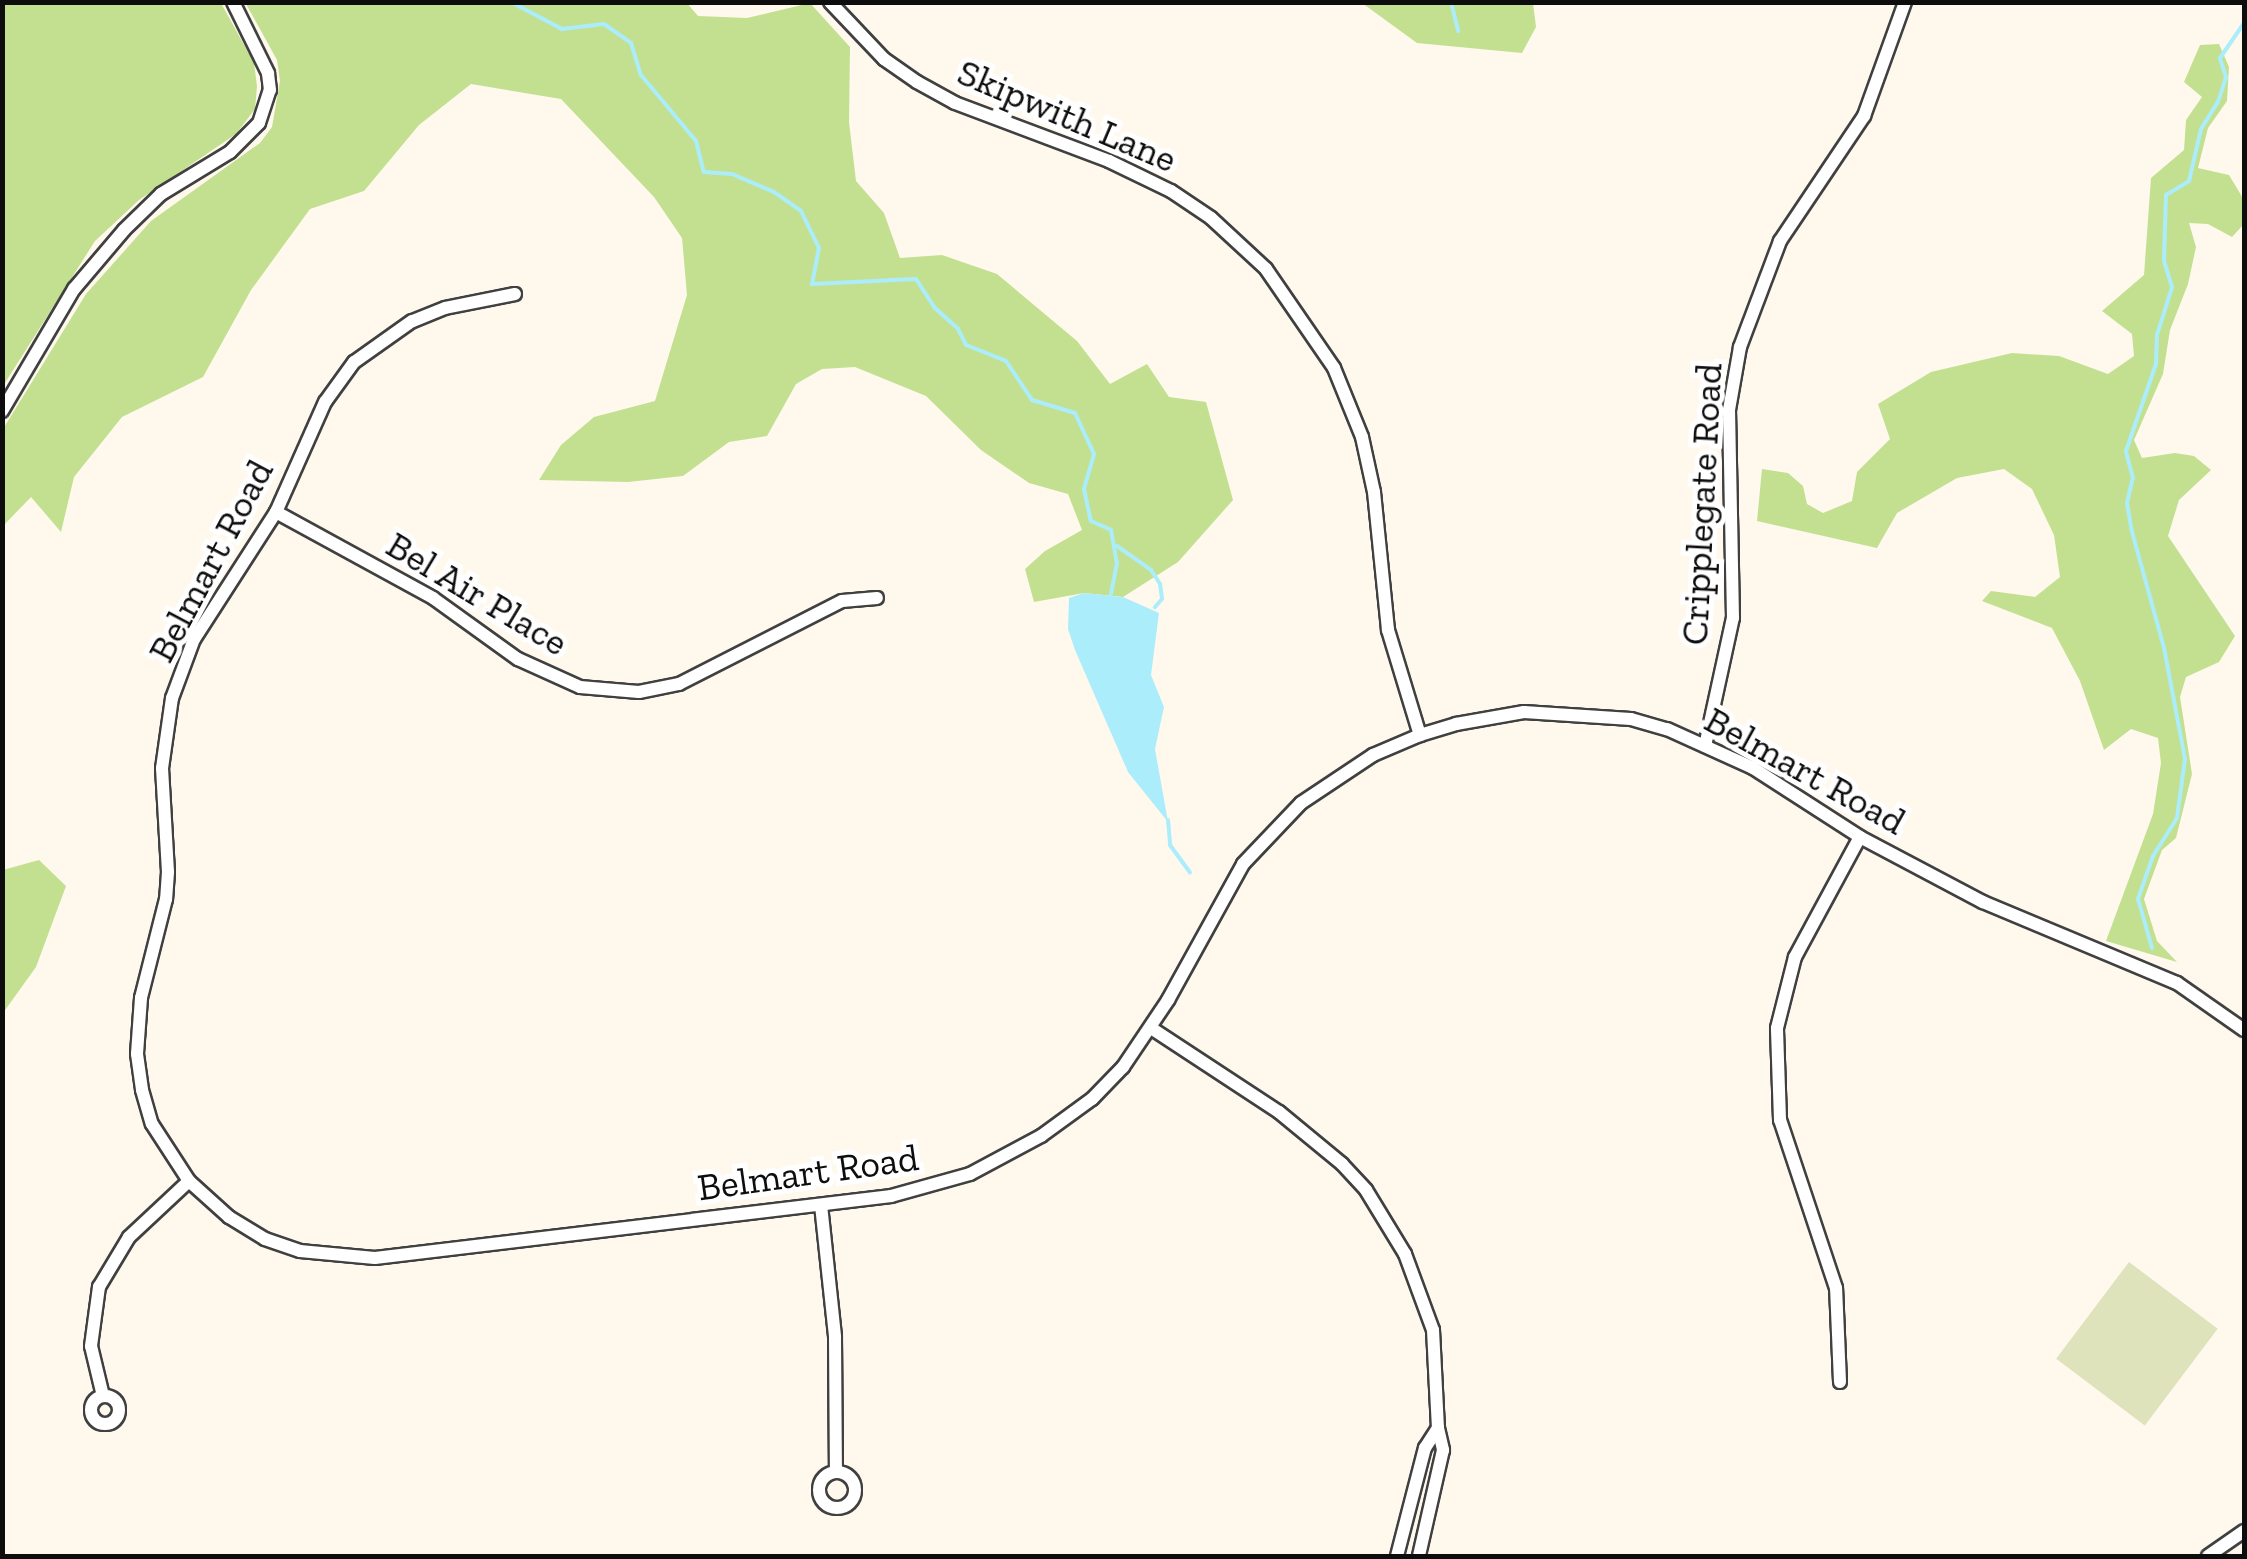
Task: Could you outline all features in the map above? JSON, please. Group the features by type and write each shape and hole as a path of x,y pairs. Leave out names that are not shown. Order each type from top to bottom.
{"street":[{"path":"2,412 74,289 124,230 160,194 230,152 259,122 270,90 268,73 233,2"},
{"name":"Skipwith Lane","path":"830,2 874,50 917,82 955,102 1109,160 1171,191 1211,218 1266,269 1334,368 1362,437 1374,492 1388,630 1420,736"},
{"name":"Cripplegate Road","path":"1705,746 1733,618 1730,410 1740,347 1780,241 1864,116 1906,2"},
{"name":"Belmart Road","path":"515,294 445,308 412,321 354,362 325,402 276,512 194,639 172,698 164,740 166,900 141,998 137,1054 152,1124 189,1181 229,1218 265,1238 300,1251 345,1258 821,1205 926,1188 1012,1155 1092,1099 1151,1028 1221,898 1268,835 1338,776 1420,736 1490,716 1559,711 1630,719 1705,746 1753,768 1860,838 1983,902 2177,983 2244,1030"},
{"name":"Bel Air Place","path":"276,512 433,598 518,659 580,688 639,692 679,684 842,601 877,598"},
{"path":"1840,1382 1836,1288 1780,1120 1776,1028 1795,957 1860,838"},
{"path":"1151,1028 1279,1112 1342,1164 1366,1190 1404,1253 1424,1300 1436,1360 1438,1428 1443,1450 1419,1556"},
{"path":"102,1396 91,1346 99,1286 129,1237 189,1181"},
{"path":"821,1205 835,1337 836,1472"},
{"path":"1397,1556 1424,1448 1438,1428"},
{"path":"2208,1556 2244,1531"}],"green space":[{"path":"3,2 221,3 254,63 257,86 255,109 236,134 139,200 95,241 3,386"},
{"path":"245,2 686,2 698,16 747,18 810,3 850,47 849,122 856,181 884,213 900,258 942,255 997,274 1077,341 1110,384 1147,364 1169,397 1206,402 1233,500 1178,562 1123,597 1084,593 1034,602 1025,569 1045,551 1082,530 1068,494 1029,483 981,450 926,396 855,367 822,369 796,384 767,436 729,442 683,476 628,482 539,480 561,445 594,417 655,401 687,295 682,238 654,197 561,99 471,84 419,125 364,191 310,209 251,290 203,377 122,417 74,477 61,532 31,497 3,526 3,429 86,294 151,221 260,143 272,127 280,81 277,60"},
{"path":"1362,3 1533,3 1536,27 1522,53 1417,43"},
{"path":"2219,44 2229,67 2227,101 2208,128 2198,168 2229,175 2244,200 2244,224 2232,237 2208,224 2189,223 2196,247 2188,284 2170,330 2163,374 2134,440 2142,458 2175,453 2194,456 2211,470 2179,500 2168,536 2235,636 2219,662 2186,677 2180,697 2192,774 2176,838 2162,850 2144,899 2157,941 2177,962 2106,941 2153,814 2161,763 2158,738 2131,729 2104,750 2080,681 2052,628 1982,601 1991,591 2035,597 2060,577 2054,535 2032,489 2004,469 1957,478 1897,513 1877,548 1757,521 1762,469 1788,473 1803,486 1807,504 1823,513 1852,501 1857,472 1890,439 1878,404 1931,372 2012,353 2059,356 2108,374 2134,356 2132,334 2102,311 2144,275 2151,178 2184,150 2186,120 2202,97 2184,82 2200,45"},
{"path":"39,860 66,886 36,967 3,1013 3,870"},
{"path":"2129,1262 2218,1329 2145,1425 2056,1359"}],"water":[{"path":"1084,593 1123,597 1159,613 1151,675 1164,707 1155,749 1168,822 1128,772 1075,650 1068,629 1069,598"}],"waterway":[{"path":"511,2 562,29 604,24 631,43 641,75 696,141 704,172 732,174 774,192 801,211 819,248 812,284 916,279 935,308 958,329 966,345 1006,361 1032,400 1075,413 1094,454 1084,489 1091,521 1111,530 1117,563 1111,595"},
{"path":"1451,2 1458,31"},
{"path":"2152,948 2138,899 2153,856 2177,818 2185,759 2164,648 2132,532 2127,503 2133,478 2126,451 2156,364 2157,335 2172,287 2164,261 2166,195 2189,181 2201,129 2218,102 2226,77 2220,58 2244,23"},
{"path":"1117,546 1151,570 1160,584 1162,599 1155,607"},
{"path":"1168,820 1170,845 1190,873"}]}
